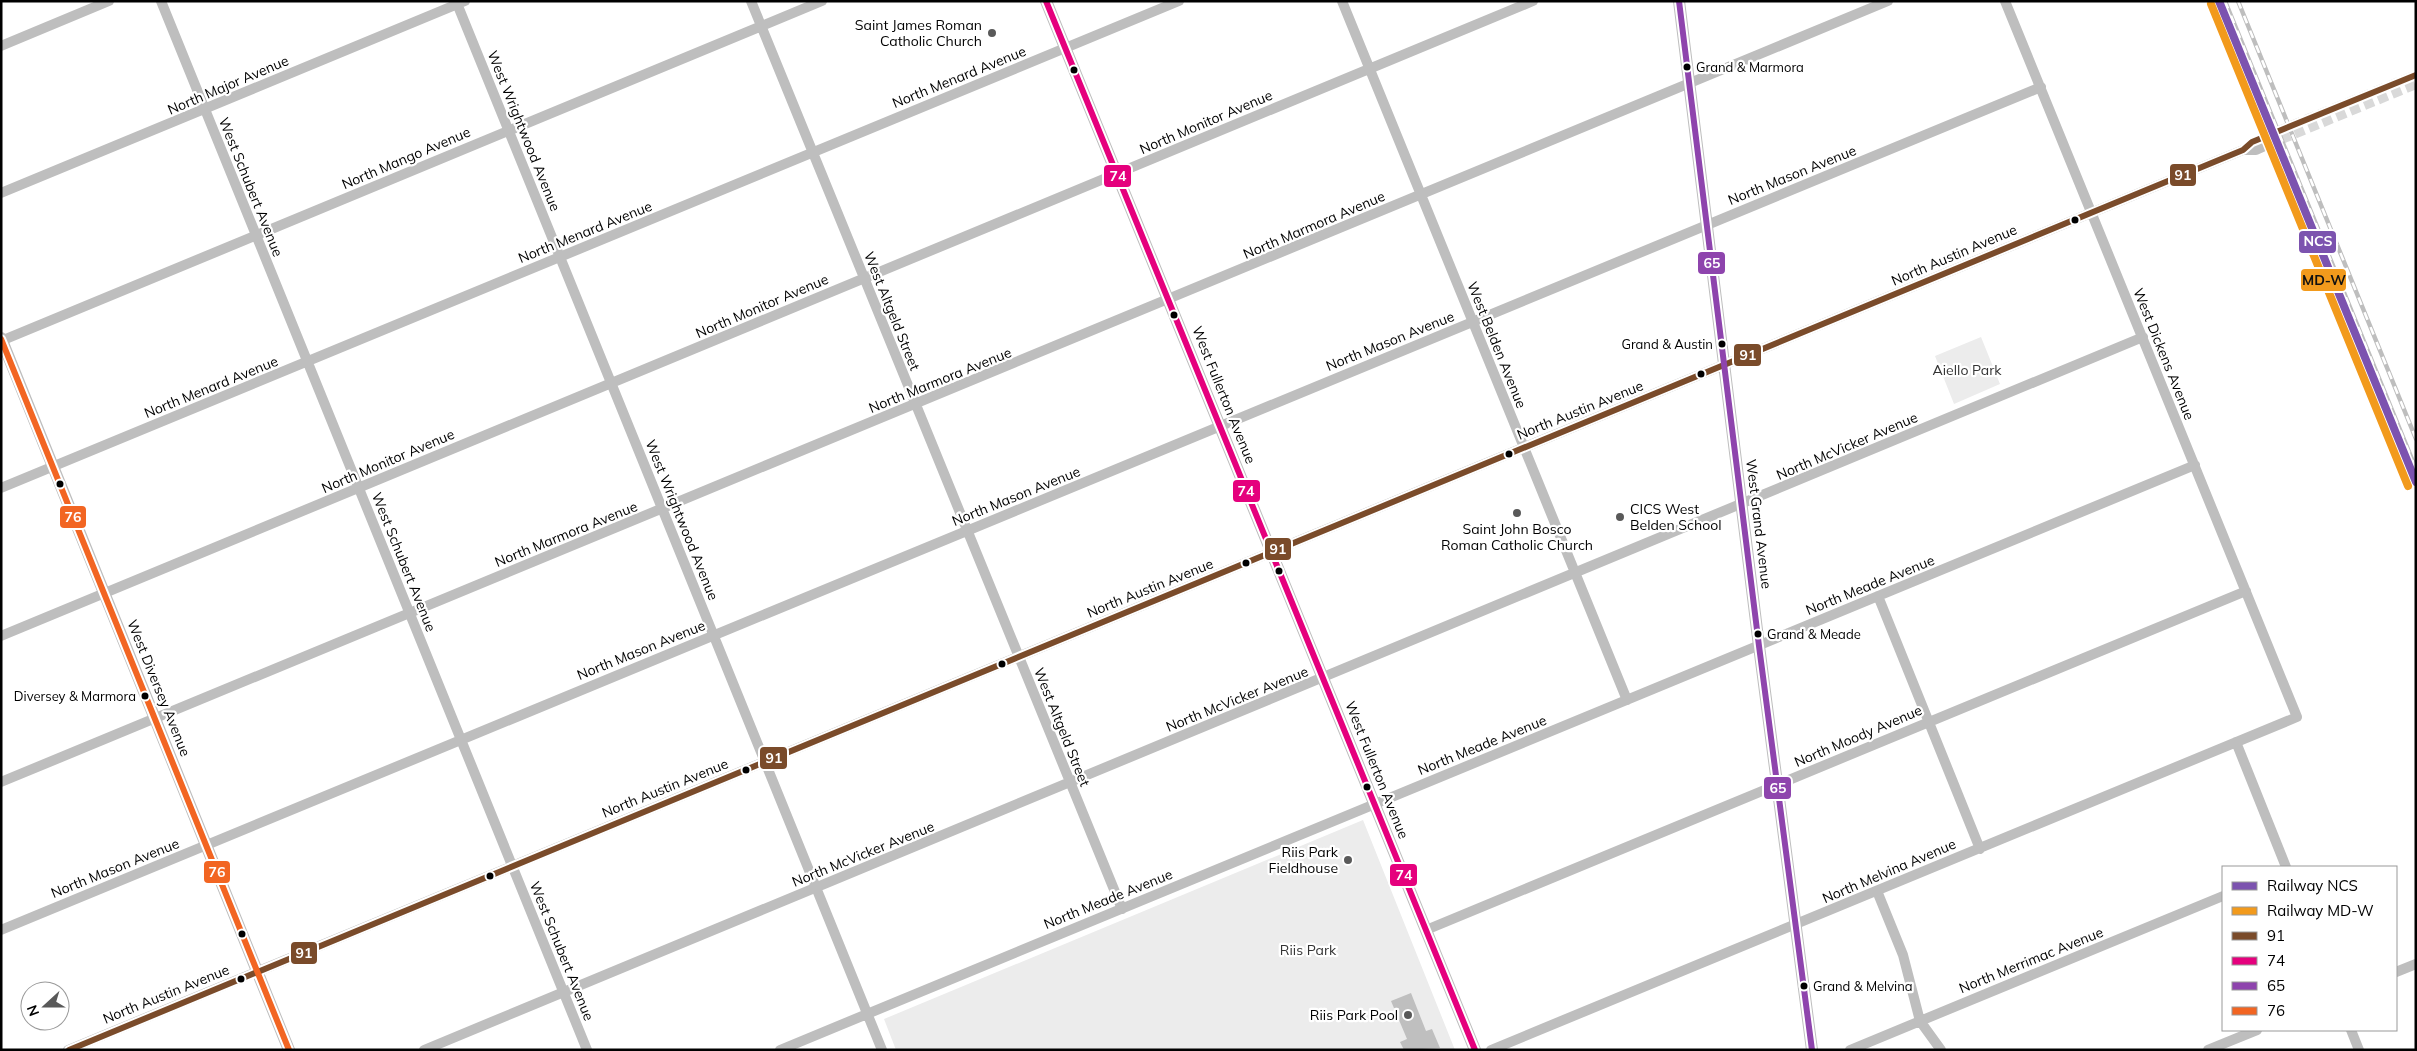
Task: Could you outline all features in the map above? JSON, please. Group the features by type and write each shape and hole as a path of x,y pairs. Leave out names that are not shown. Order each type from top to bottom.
{"main road":[{"name":"West Fullerton Avenue","path":"1046,1 1475,1050"},
{"name":"West Grand Avenue","path":"1679,1 1759,646 1812,1050"},
{"name":"West Diversey Avenue","path":"2,340 289,1050"}],"street":[{"path":"1,46 109,1"},
{"name":"West Schubert Avenue","path":"161,1 587,1050"},
{"name":"West Altgeld Street","path":"751,1 1122,909"},
{"name":"North Mango Avenue","path":"2,340 822,1"},
{"name":"North Menard Avenue","path":"1,488 1179,1"},
{"name":"West Belden Avenue","path":"1342,1 1627,700"},
{"name":"North Monitor Avenue","path":"1,636 1533,1"},
{"name":"North Marmora Avenue","path":"1,782 916,405 1888,1"},
{"name":"West Dickens Avenue","path":"2005,1 2297,717"},
{"name":"North Major Avenue","path":"1,193 459,2"},
{"name":"West Wrightwood Avenue","path":"459,2 509,131 882,1050"},
{"name":"North Mason Avenue","path":"1,930 2041,87"},
{"name":"North Austin Avenue","path":"68,1050 1724,366 2092,212 2243,150 2256,150 2265,141"},
{"name":"North McVicker Avenue","path":"424,1050 1576,574 2143,337"},
{"name":"North Meade Avenue","path":"780,1050 2195,466"},
{"name":"North Moody Avenue","path":"1426,930 2246,591"},
{"path":"1878,596 1980,849"},
{"name":"North Melvina Avenue","path":"1491,1050 2297,717"},
{"path":"2236,742 2286,866"},
{"path":"1877,891 1903,955 1920,1021 1941,1050"},
{"name":"North Merrimac Avenue","path":"1850,1050 2222,896"},
{"path":"2397,972 2416,964"},
{"path":"2208,1050 2255,1031"},
{"path":"2351,1031 2359,1050"}],"green space":[{"name":"Aiello Park","path":"1981,337 2000,384 1954,404 1935,356"},
{"name":"Riis Park","path":"1363,820 1455,1050 896,1050 884,1019"}],"shaded area":[{"name":"Riis Park Pool","path":"1411,993 1426,1031 1432,1029 1440,1048 1404,1050 1400,1042 1407,1039 1391,1001"}],"tunnel":[{"path":"2264,137 2416,75"},
{"path":"2267,145 2416,84"}],"railway":[{"path":"2225,1 2416,469"},
{"path":"2238,1 2416,439"}],"rail line":[{"name":"NCS","path":"2219,1 2416,482"},
{"name":"MD-W","path":"2211,4 2408,486"}],"transit line":[{"name":"74","path":"1046,1 1475,1050"},
{"name":"65","path":"1679,1 1759,646 1812,1050"},
{"name":"91","path":"69,1050 2243,150 2252,142 2416,75"},
{"name":"76","path":"1,339 289,1050"}],"place":[{"name":"Saint James Roman Catholic Church","path":"992,33"},
{"name":"Grand & Marmora","path":"1687,67"},
{"name":"Grand & Austin","path":"1722,344"},
{"name":"Saint John Bosco Roman Catholic Church","path":"1517,513"},
{"name":"CICS West Belden School","path":"1620,517"},
{"name":"Grand & Meade","path":"1758,634"},
{"name":"Diversey & Marmora","path":"145,696"},
{"name":"Riis Park Fieldhouse","path":"1348,860"},
{"name":"Grand & Melvina","path":"1804,986"},
{"name":"Riis Park Pool","path":"1408,1015"}]}
